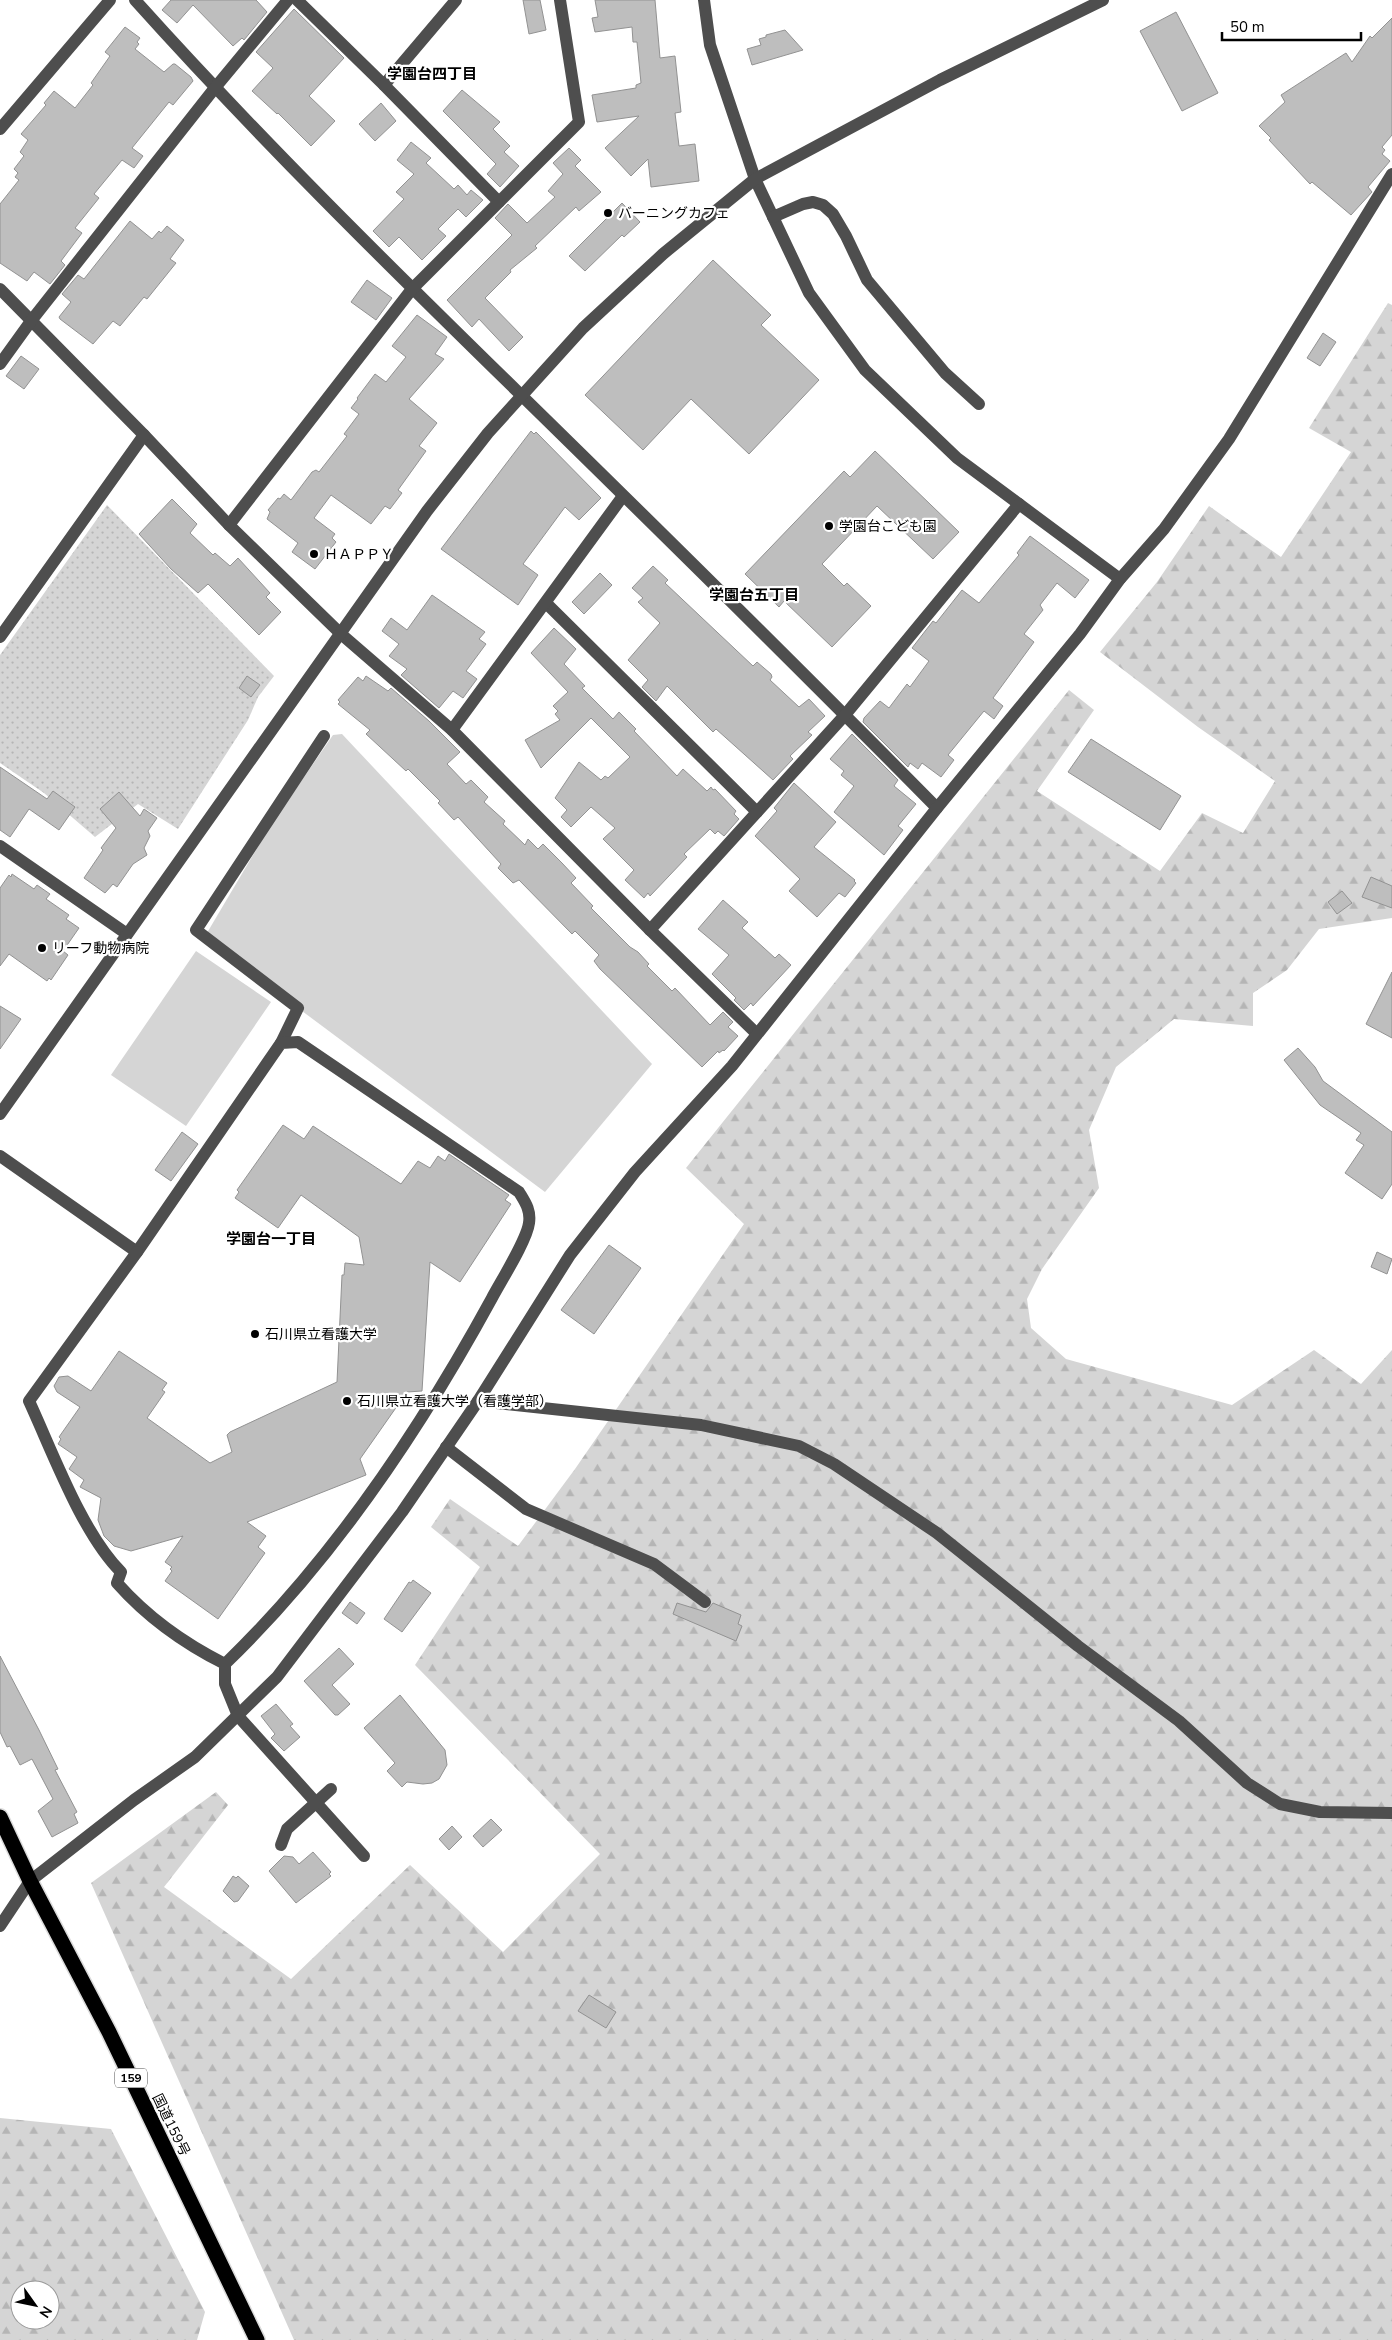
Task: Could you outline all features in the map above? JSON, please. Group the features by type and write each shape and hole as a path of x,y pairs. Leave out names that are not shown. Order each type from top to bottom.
{"highway":[{"name":"国道159号","path":"0,1817 30,1881 109,2032 257,2340"}],"street":[{"path":"0,129 110,0"},
{"path":"135,0 214,89 267,140 412,289 845,715 936,808"},
{"path":"0,364 31,321 214,89 288,0"},
{"path":"297,0 499,202"},
{"path":"384,85 456,0"},
{"path":"229,525 412,289 579,122 560,0"},
{"path":"704,0 710,45 755,179 809,293 865,370 957,458 1120,579"},
{"path":"0,1114 428,511 488,433 583,328 663,254 755,179 940,80 1102,0"},
{"path":"0,1926 30,1881 134,1800 195,1757 277,1677 402,1512 478,1401 570,1255 635,1172 732,1066 936,808 1080,634 1120,579 1164,529 1229,439 1392,174"},
{"path":"773,217 803,204 813,202 823,204 833,214 846,236 867,280 945,374 979,404"},
{"path":"0,289 144,435 229,525 341,634 452,730 650,930 757,1034"},
{"path":"0,637 144,435"},
{"path":"452,730 623,496"},
{"path":"650,930 845,715 1019,504"},
{"path":"546,603 757,812"},
{"path":"225,1664 189,1646 134,1602 117,1583 121,1572 107,1558 82,1515 29,1401 137,1252 281,1043 298,1008 196,930 324,736"},
{"path":"2,850 127,934"},
{"path":"281,1043 298,1042 519,1192 530,1210 529,1225 480,1319 419,1423 346,1525 291,1597 225,1664 226,1684 238,1716 364,1856"},
{"path":"0,1156 137,1252"},
{"path":"478,1401 700,1425 798,1446 834,1464 937,1533 1078,1646 1179,1721 1248,1783 1280,1804 1320,1812 1392,1813"},
{"path":"446,1447 526,1509 654,1564 705,1602"},
{"path":"281,1845 288,1829 331,1790"}],"green space":[{"path":"1388,303 1392,305 1392,918 1319,929 1287,970 1253,993 1253,1026 1174,1019 1116,1067 1089,1130 1099,1188 1042,1269 1027,1299 1031,1328 1066,1359 1232,1405 1314,1350 1361,1384 1392,1350 1392,2340 294,2340 91,1883 216,1792 228,1805 164,1887 291,1979 410,1865 503,1952 600,1854 415,1665 480,1567 431,1527 450,1499 518,1546 575,1469 744,1224 686,1168 1069,690 1094,710 1037,791 1160,871 1202,813 1243,833 1275,781 1198,727 1100,652 1157,582 1209,506 1281,557 1351,452 1309,428"},
{"path":"107,505 274,676 258,697 248,720 178,829 138,804 95,837 44,793 0,763 0,655"},
{"path":"342,734 652,1064 545,1192 204,938 269,828 333,735"},
{"path":"196,951 271,1002 186,1126 111,1075"},
{"path":"0,2118 111,2129 205,2312 197,2340 0,2340"}],"building":[{"path":"171,0 256,0 267,12 244,40 242,38 233,46 193,5 177,23 162,10"},
{"path":"523,0 540,0 546,30 529,34"},
{"path":"595,0 655,0 660,58 675,56 681,112 675,113 679,146 695,144 699,181 651,187 648,159 631,176 605,148 639,116 597,122 592,95 636,88 636,85 641,83 637,42 633,42 632,27 595,32 592,18 598,17"},
{"path":"294,9 344,58 309,96 335,121 311,146 278,113 252,91 273,68 256,52"},
{"path":"1176,12 1218,93 1182,111 1140,31"},
{"path":"1392,18 1392,135 1382,147 1385,150 1382,154 1390,161 1368,187 1372,192 1351,215 1312,182 1310,184 1269,140 1271,138 1259,126 1285,102 1281,95 1346,53 1352,62 1370,36 1372,38"},
{"path":"125,27 140,38 137,42 139,44 135,49 164,72 175,64 191,77 193,81 173,105 169,102 132,148 143,156 134,168 122,160 94,194 99,198 75,228 82,233 61,261 65,265 50,284 34,272 27,281 0,263 0,204 19,180 15,177 18,173 14,169 24,156 20,152 28,140 21,134 46,105 44,103 54,91 75,108 93,85 91,83 110,56 105,52"},
{"path":"785,30 803,50 752,65 747,49 761,45 759,39 766,37 766,35"},
{"path":"462,90 500,122 493,129 510,146 504,152 519,166 500,187 487,174 496,164 443,111"},
{"path":"381,103 396,121 375,141 359,124"},
{"path":"411,142 431,158 426,163 454,189 458,185 467,195 471,190 483,200 466,217 458,209 438,229 446,236 422,260 399,237 389,247 373,231 404,199 396,192 414,174 397,160"},
{"path":"569,148 581,160 575,166 601,192 579,211 576,207 535,246 537,248 510,270 511,272 485,298 523,337 509,351 479,319 472,327 447,300 512,235 495,218 508,204 527,223 555,197 548,191 563,174 553,163"},
{"path":"622,203 640,222 624,237 622,235 585,271 569,256"},
{"path":"130,221 152,239 167,226 184,240 170,259 176,263 147,299 144,297 120,326 113,321 93,344 60,319 59,317 71,302 62,294 78,275 84,279"},
{"path":"713,260 771,315 761,325 819,380 749,454 691,399 643,450 585,395"},
{"path":"367,280 392,298 376,320 351,302"},
{"path":"417,315 447,337 435,354 444,359 409,399 437,423 419,446 426,451 398,490 402,493 390,509 385,506 371,524 331,495 314,518 335,534 332,538 336,542 315,569 292,552 298,543 267,519 270,512 268,510 284,494 291,500 312,472 316,470 319,472 347,436 344,434 359,414 351,408 357,398 375,374 386,382 406,357 392,346"},
{"path":"1323,333 1336,342 1320,366 1307,358"},
{"path":"21,356 39,369 24,389 6,376"},
{"path":"531,431 534,434 536,432 601,498 579,520 565,507 523,564 538,575 518,605 441,549"},
{"path":"875,451 959,532 933,559 877,506 822,564 844,586 847,583 871,606 832,647 784,601 779,607 745,574 844,471 850,477"},
{"path":"172,499 197,524 190,533 213,555 215,553 230,566 238,558 270,593 266,597 281,612 259,635 208,584 198,593 171,569 139,534"},
{"path":"1030,536 1089,580 1075,598 1057,583 1040,605 1043,610 1024,634 1034,642 993,698 1003,706 994,719 984,711 948,755 954,760 941,777 922,763 918,769 910,763 908,767 863,722 864,718 880,701 889,708 907,684 910,687 929,661 912,648 933,621 936,623 962,590 979,603 1019,555 1017,553"},
{"path":"653,566 668,580 665,583 753,666 757,662 771,674 770,680 799,707 809,699 825,716 808,732 812,735 790,756 793,759 773,780 716,729 713,732 667,686 656,701 642,687 648,680 628,660 660,623 638,602 643,598 632,588"},
{"path":"600,573 612,585 584,614 572,602"},
{"path":"432,595 485,632 479,639 486,644 466,671 477,679 463,698 453,691 439,708 401,675 407,669 389,656 399,644 382,631 391,618 407,630"},
{"path":"554,628 576,649 564,664 585,686 582,688 613,719 619,712 636,729 634,731 677,776 683,769 707,791 711,787 713,790 715,789 736,811 734,814 739,819 724,836 718,831 715,834 710,829 684,854 687,857 650,896 648,893 644,898 625,880 634,870 603,839 615,828 591,807 571,827 561,817 567,810 555,798 579,762 601,780 605,776 608,778 630,757 591,718 541,768 525,740 560,720 555,714 558,711 553,706 568,692 531,653"},
{"path":"247,676 260,685 251,697 239,688"},
{"path":"366,676 388,691 391,688 429,721 460,752 447,764 466,784 471,780 488,797 484,802 505,821 503,824 525,845 528,839 538,849 543,844 562,863 576,878 571,883 593,906 591,908 630,947 638,952 649,964 647,966 672,991 675,988 710,1025 723,1012 733,1022 728,1027 738,1036 724,1051 719,1053 718,1051 702,1067 600,969 594,961 599,955 575,931 572,934 519,880 513,883 498,868 501,864 458,817 454,820 438,803 440,801 408,769 406,771 366,734 370,730 338,704 340,702 338,700 358,677 363,681"},
{"path":"852,734 898,780 894,786 916,804 898,826 903,830 884,855 834,812 854,786 841,775 844,771 830,759"},
{"path":"1091,739 1181,796 1160,830 1068,772"},
{"path":"0,767 47,799 53,791 75,807 59,830 29,809 10,837 0,830"},
{"path":"794,783 836,822 814,847 855,880 856,883 845,897 839,893 817,917 789,891 800,879 755,836 777,811 774,808"},
{"path":"119,792 140,816 144,809 157,818 148,831 150,836 144,848 147,855 133,864 117,887 113,884 105,893 84,878 103,850 101,848 116,828 100,809"},
{"path":"12,874 34,889 37,885 50,894 46,899 69,915 66,919 79,928 63,951 68,955 51,980 49,978 47,981 9,954 0,966 0,888 9,875 11,877"},
{"path":"1371,877 1392,886 1392,908 1362,897"},
{"path":"1342,891 1352,903 1337,914 1328,902"},
{"path":"723,900 748,922 742,928 775,958 779,954 791,965 753,1006 751,1003 744,1010 734,1000 736,998 712,974 729,955 698,929"},
{"path":"1392,972 1392,1038 1366,1024"},
{"path":"0,1006 21,1019 0,1049"},
{"path":"1298,1048 1315,1067 1323,1081 1392,1132 1392,1184 1382,1199 1345,1173 1364,1145 1356,1140 1361,1133 1320,1105 1284,1060"},
{"path":"283,1125 304,1139 313,1126 401,1184 418,1161 430,1168 438,1156 445,1161 449,1154 509,1195 505,1200 511,1204 460,1282 430,1262 422,1391 407,1392 360,1459 366,1475 247,1522 266,1536 258,1547 265,1553 218,1619 165,1581 172,1571 170,1569 172,1567 165,1562 183,1536 131,1551 114,1546 104,1536 98,1520 101,1498 80,1487 84,1480 69,1469 77,1457 58,1444 61,1439 59,1437 80,1407 57,1392 54,1386 59,1377 68,1376 91,1391 119,1351 167,1383 162,1390 165,1392 147,1418 210,1463 232,1452 227,1435 230,1432 337,1382 342,1275 344,1275 345,1263 364,1265 359,1237 301,1195 278,1228 235,1198 239,1192 237,1190"},
{"path":"182,1132 198,1144 171,1181 155,1170"},
{"path":"609,1245 641,1268 594,1334 561,1310"},
{"path":"1377,1252 1392,1259 1387,1274 1371,1267"},
{"path":"413,1580 431,1593 402,1632 384,1619 409,1582 411,1583"},
{"path":"350,1602 365,1613 357,1624 342,1613"},
{"path":"677,1603 706,1612 713,1603 741,1615 738,1624 742,1626 736,1641 673,1614"},
{"path":"339,1648 354,1664 332,1685 350,1704 338,1715 335,1715 304,1681"},
{"path":"0,1656 39,1730 58,1769 55,1770 77,1812 74,1814 78,1823 52,1837 38,1811 53,1799 32,1759 20,1765 10,1746 7,1747 0,1732"},
{"path":"400,1695 445,1750 447,1765 439,1779 432,1783 407,1782 402,1787 387,1771 395,1763 364,1728"},
{"path":"276,1704 293,1724 290,1726 300,1737 284,1751 271,1738 275,1734 261,1716"},
{"path":"491,1819 502,1830 483,1847 473,1836"},
{"path":"452,1826 462,1837 449,1850 439,1839"},
{"path":"313,1852 331,1872 329,1874 331,1876 296,1903 269,1871 284,1856 293,1857 299,1864"},
{"path":"233,1876 236,1878 238,1876 249,1886 238,1901 234,1902 223,1891"},
{"path":"589,1995 616,2012 606,2028 578,2011"}],"place":[{"name":"バーニングカフェ","path":"608,213"},
{"name":"学園台こども園","path":"829,526"},
{"name":"ＨＡＰＰＹ","path":"314,554"},
{"name":"リーフ動物病院","path":"42,948"},
{"name":"石川県立看護大学","path":"255,1334"},
{"name":"石川県立看護大学（看護学部）","path":"347,1401"}],"district":[{"name":"学園台四丁目","path":"432,74"},
{"name":"学園台五丁目","path":"754,595"},
{"name":"学園台一丁目","path":"271,1239"}]}
